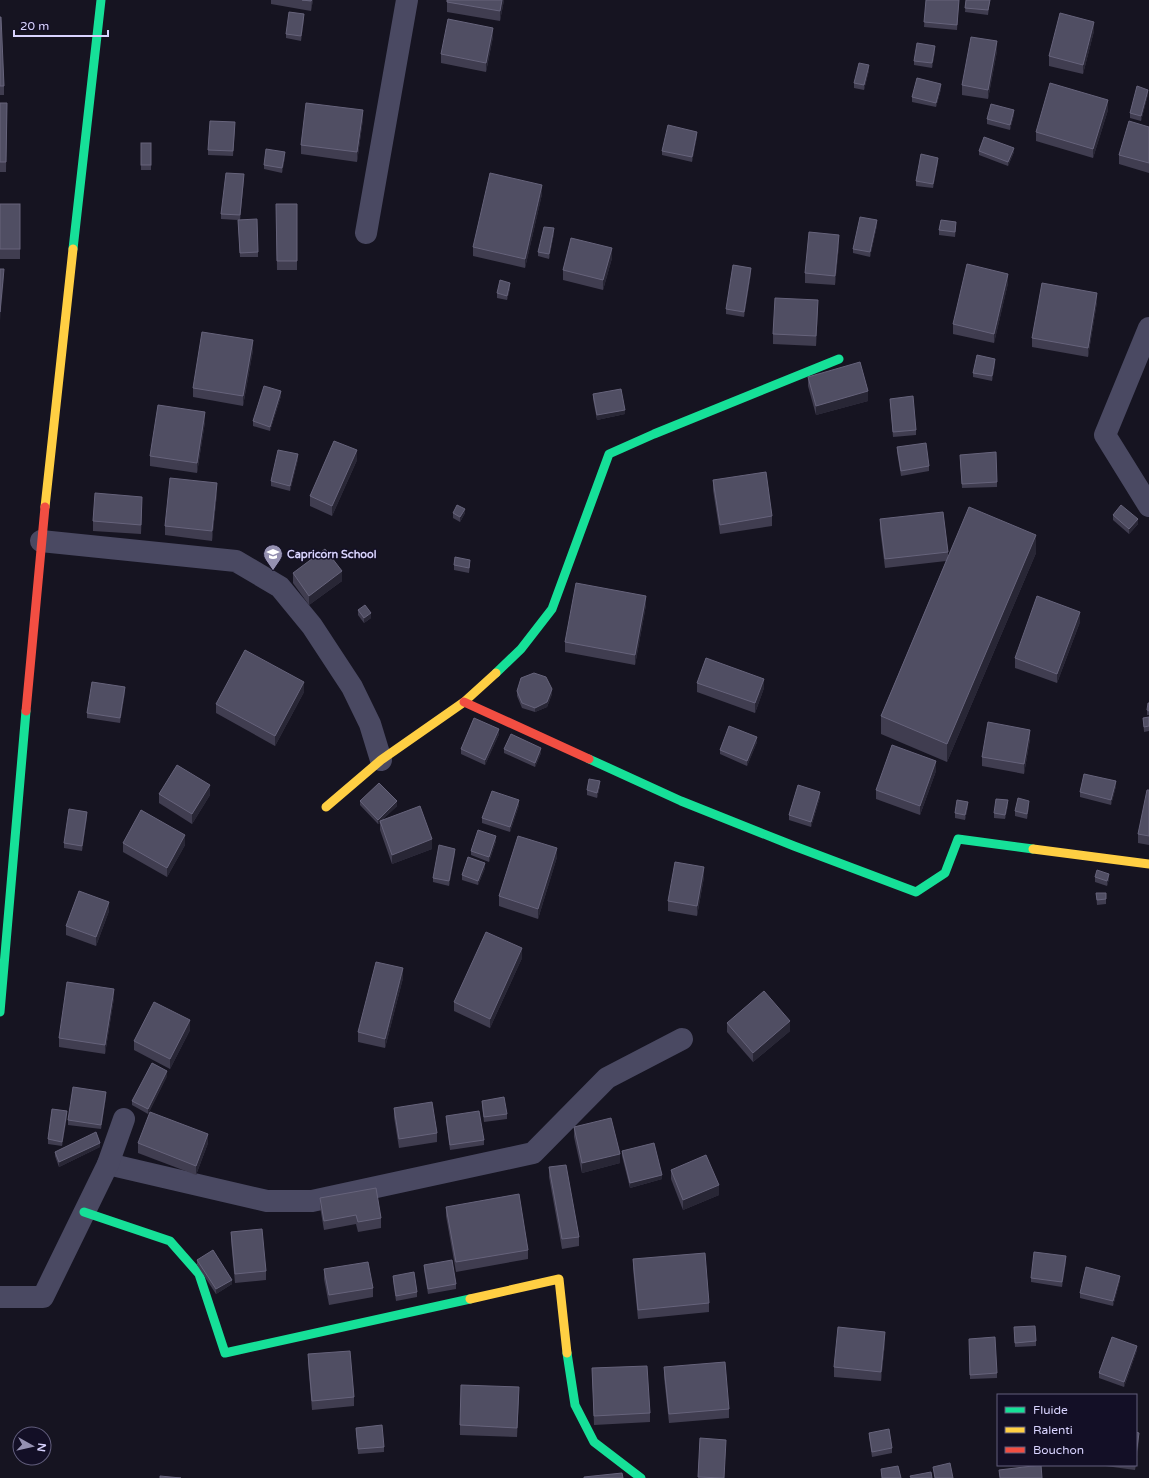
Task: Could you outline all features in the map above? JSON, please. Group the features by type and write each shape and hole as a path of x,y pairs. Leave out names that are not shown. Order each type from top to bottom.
{"street":[{"path":"0,1012 41,541 101,0"},
{"path":"366,233 407,0"},
{"path":"1149,328 1105,436 1149,506"},
{"path":"326,807 382,760 464,702 521,649 552,609 609,454 654,434 839,359"},
{"path":"41,541 236,561 280,587 312,626 352,687 370,724 382,760"},
{"path":"464,702 681,801 916,892 946,874 958,839 1149,864"},
{"path":"108,1164 267,1201 312,1201 457,1170 533,1153 607,1078 682,1039"},
{"path":"0,1297 43,1297 108,1164 124,1120"},
{"path":"84,1212 170,1241 199,1274 225,1353 559,1279 567,1356 575,1405 594,1442 641,1478"}],"building":[{"path":"447,0 502,0 500,11 447,2"},
{"path":"926,0 959,0 957,25 924,22"},
{"path":"966,0 990,0 988,10 965,8"},
{"path":"289,12 304,14 301,36 286,34"},
{"path":"1060,13 1094,22 1083,65 1049,56"},
{"path":"1,17 4,86 0,86"},
{"path":"448,19 493,28 486,63 441,54"},
{"path":"971,37 997,41 988,90 962,85"},
{"path":"917,43 935,46 932,63 914,61"},
{"path":"859,63 869,65 864,85 854,83"},
{"path":"917,78 941,84 936,103 912,97"},
{"path":"1050,83 1108,100 1093,149 1036,132"},
{"path":"1137,86 1148,90 1141,116 1130,113"},
{"path":"0,103 7,103 6,162 0,162"},
{"path":"306,103 363,110 357,152 301,145"},
{"path":"991,104 1014,110 1010,125 987,119"},
{"path":"210,121 235,122 233,151 208,150"},
{"path":"1129,121 1149,127 1149,163 1119,155"},
{"path":"668,125 697,132 692,157 662,151"},
{"path":"984,137 1014,148 1008,162 979,151"},
{"path":"141,143 151,143 151,165 141,165"},
{"path":"266,149 285,152 282,168 264,165"},
{"path":"921,154 938,158 933,184 916,181"},
{"path":"226,173 244,174 240,215 221,214"},
{"path":"490,173 542,185 525,259 473,247"},
{"path":"0,204 20,204 20,249 0,249"},
{"path":"276,204 297,204 297,261 277,261"},
{"path":"860,217 877,220 870,252 853,249"},
{"path":"257,219 258,252 240,253 238,220"},
{"path":"941,220 956,222 955,232 939,230"},
{"path":"544,227 554,228 549,254 538,252"},
{"path":"809,232 839,235 835,276 805,273"},
{"path":"571,238 612,248 603,280 563,270"},
{"path":"967,264 1008,274 994,334 953,324"},
{"path":"733,265 751,268 744,312 726,309"},
{"path":"0,269 4,269 0,312"},
{"path":"500,280 510,283 507,296 497,293"},
{"path":"1042,283 1097,293 1088,348 1032,338"},
{"path":"775,298 818,300 816,336 773,334"},
{"path":"202,332 253,340 243,396 193,388"},
{"path":"977,355 995,359 992,376 973,373"},
{"path":"860,362 868,391 816,406 808,377"},
{"path":"264,386 281,391 270,427 253,421"},
{"path":"621,389 625,410 597,415 593,394"},
{"path":"913,396 916,430 893,432 890,399"},
{"path":"158,405 205,412 197,463 150,456"},
{"path":"334,441 357,450 332,506 310,496"},
{"path":"926,443 929,466 901,471 897,447"},
{"path":"278,450 298,454 290,486 271,481"},
{"path":"996,452 997,482 962,484 960,455"},
{"path":"766,472 772,516 720,525 713,480"},
{"path":"170,478 217,483 212,531 165,526"},
{"path":"95,493 142,497 141,525 93,521"},
{"path":"457,505 465,509 460,517 453,513"},
{"path":"1121,505 1138,519 1129,529 1113,515"},
{"path":"969,507 1036,535 947,744 881,716"},
{"path":"943,512 948,552 885,559 880,519"},
{"path":"325,549 342,571 309,596 293,573"},
{"path":"455,557 470,560 469,568 454,565"},
{"path":"576,583 646,596 635,655 565,642"},
{"path":"1037,596 1080,612 1057,674 1015,658"},
{"path":"365,605 371,613 364,618 358,610"},
{"path":"245,650 304,682 275,736 216,704"},
{"path":"706,658 764,679 755,703 697,683"},
{"path":"534,673 546,677 552,689 547,702 535,708 522,703 517,691 521,678"},
{"path":"92,682 125,687 120,718 87,713"},
{"path":"1149,703 1149,711 1147,710"},
{"path":"1149,717 1149,726 1144,727 1143,718"},
{"path":"474,718 499,729 485,760 461,749"},
{"path":"988,722 1030,730 1024,764 982,757"},
{"path":"729,726 757,737 747,761 720,750"},
{"path":"511,734 541,748 535,763 504,749"},
{"path":"892,745 936,761 920,806 876,790"},
{"path":"177,765 210,785 192,814 159,794"},
{"path":"1084,774 1116,781 1111,800 1080,792"},
{"path":"589,779 600,781 597,793 587,790"},
{"path":"379,783 397,801 378,820 360,801"},
{"path":"798,785 820,792 811,822 789,815"},
{"path":"1147,790 1149,790 1149,836 1138,834"},
{"path":"492,791 519,800 510,827 482,818"},
{"path":"1018,798 1029,801 1027,814 1015,811"},
{"path":"996,799 1008,800 1005,815 994,813"},
{"path":"957,800 968,802 965,815 955,813"},
{"path":"420,806 432,839 392,855 380,821"},
{"path":"69,809 87,812 82,846 64,843"},
{"path":"141,810 185,835 167,868 123,843"},
{"path":"478,830 496,836 489,857 471,851"},
{"path":"518,836 557,848 538,909 499,896"},
{"path":"439,845 455,849 449,881 433,878"},
{"path":"468,857 485,863 478,881 462,875"},
{"path":"675,862 704,867 697,906 668,901"},
{"path":"1097,870 1109,874 1107,881 1095,877"},
{"path":"79,891 109,902 96,937 66,926"},
{"path":"1096,893 1106,893 1106,899 1097,900"},
{"path":"486,932 522,948 490,1019 454,1002"},
{"path":"376,962 403,968 385,1039 358,1032"},
{"path":"67,982 114,989 105,1045 59,1038"},
{"path":"764,991 790,1021 753,1053 727,1023"},
{"path":"154,1002 190,1020 170,1059 134,1041"},
{"path":"152,1063 167,1071 148,1109 132,1101"},
{"path":"73,1087 106,1092 101,1125 68,1120"},
{"path":"504,1097 507,1114 484,1117 482,1101"},
{"path":"432,1102 437,1133 399,1139 394,1108"},
{"path":"52,1109 67,1111 62,1142 48,1139"},
{"path":"479,1111 484,1140 450,1145 446,1116"},
{"path":"150,1112 208,1134 196,1166 138,1143"},
{"path":"611,1118 620,1154 582,1163 574,1127"},
{"path":"96,1132 100,1143 59,1162 55,1152"},
{"path":"654,1143 662,1175 630,1183 622,1151"},
{"path":"706,1155 719,1185 683,1200 671,1170"},
{"path":"566,1165 579,1237 562,1239 549,1167"},
{"path":"376,1188 381,1218 358,1222 356,1215 324,1221 320,1198"},
{"path":"519,1194 528,1250 456,1262 446,1207"},
{"path":"262,1229 266,1271 235,1274 231,1232"},
{"path":"213,1250 232,1280 216,1289 197,1260"},
{"path":"1034,1252 1066,1256 1062,1282 1031,1278"},
{"path":"705,1253 709,1303 638,1310 633,1259"},
{"path":"452,1260 456,1284 428,1289 424,1265"},
{"path":"368,1262 373,1288 329,1295 324,1269"},
{"path":"1086,1267 1120,1276 1113,1301 1080,1293"},
{"path":"414,1272 417,1292 396,1296 393,1276"},
{"path":"1035,1326 1036,1341 1015,1343 1014,1327"},
{"path":"838,1327 885,1332 881,1372 834,1367"},
{"path":"995,1337 997,1373 970,1375 969,1339"},
{"path":"1112,1337 1137,1346 1124,1382 1099,1373"},
{"path":"350,1351 354,1397 312,1401 308,1354"},
{"path":"725,1362 729,1409 669,1414 664,1367"},
{"path":"647,1366 650,1413 594,1416 592,1368"},
{"path":"461,1385 519,1387 517,1428 460,1425"},
{"path":"382,1425 384,1447 358,1449 356,1428"},
{"path":"889,1429 892,1448 872,1452 869,1433"},
{"path":"1137,1432 1139,1433 1137,1448"},
{"path":"700,1438 726,1440 724,1478 698,1477"},
{"path":"950,1463 953,1478 935,1478 933,1467"},
{"path":"898,1466 901,1478 882,1478 881,1469"},
{"path":"1041,1466 1042,1478 1000,1478 999,1470"},
{"path":"931,1472 932,1478 911,1478 910,1476"},
{"path":"622,1473 623,1478 584,1478 584,1477"},
{"path":"160,1476 181,1478 160,1478"}],"traffic: fast":[{"path":"73,249 101,0"},
{"path":"496,673 521,649 552,609 609,454 654,434 839,359"},
{"path":"0,1012 26,711"},
{"path":"589,759 681,801 916,892 945,873 958,839 1033,849"},
{"path":"84,1212 170,1241 199,1274 225,1353 470,1299"},
{"path":"567,1353 575,1405 594,1442 641,1478"}],"traffic: slow":[{"path":"45,507 73,249"},
{"path":"326,807 381,760 464,702 496,673"},
{"path":"1033,849 1149,864"},
{"path":"470,1299 559,1279 567,1353"}],"traffic: jam":[{"path":"26,711 45,507"},
{"path":"464,702 589,759"}],"place":[{"name":"Capricorn School","path":"273,571"}]}
